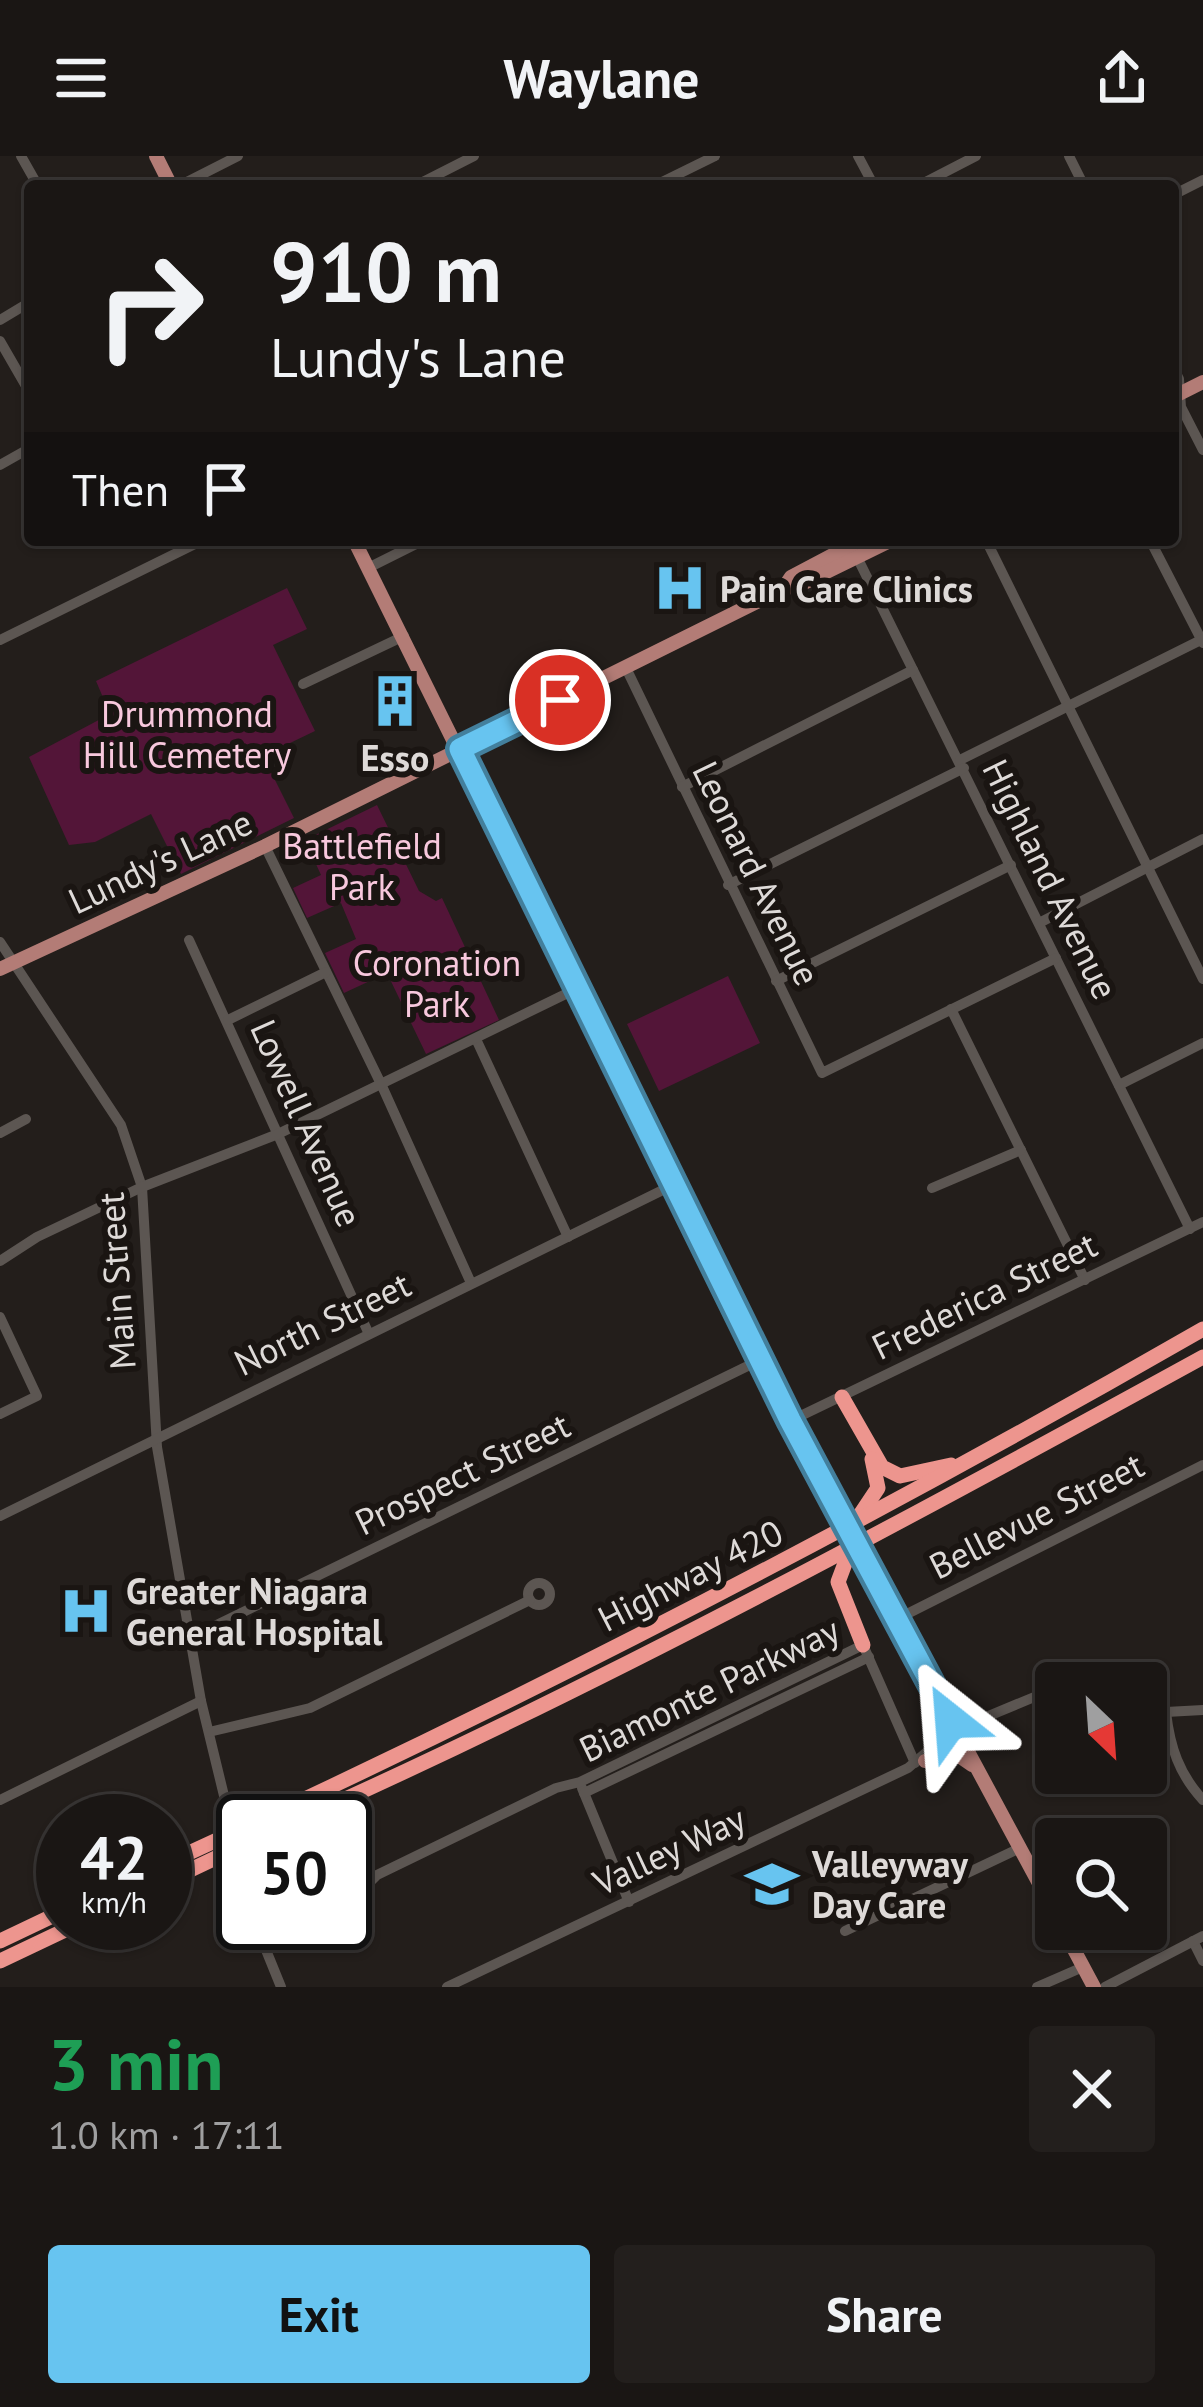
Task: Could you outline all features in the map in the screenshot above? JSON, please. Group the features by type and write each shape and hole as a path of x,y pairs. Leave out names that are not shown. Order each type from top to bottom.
{"highway":[{"name":"Highway 420","path":"314,1794 563,1674 853,1525 1203,1330"},
{"name":"Highway 420","path":"354,1794 852,1548 1203,1357"},
{"path":"842,1397 882,1467 900,1476 981,1456"},
{"path":"853,1525 878,1488 868,1445"},
{"path":"852,1548 838,1582 866,1651"},
{"path":"765,1592 811,1579 827,1584 844,1605"},
{"path":"0,1941 36,1924"},
{"path":"0,1961 36,1944"}],"main road":[{"path":"356,546 790,1421 1035,1875"},
{"name":"Lundy's Lane","path":"783,590 791,577 850,546"},
{"name":"Lundy's Lane","path":"7,966 265,846 880,546"},
{"path":"920,1762 958,1754 982,1778"},
{"path":"1074,1950 1094,1987"}],"street":[{"path":"188,180 238,156"},
{"path":"427,180 474,156"},
{"path":"666,180 715,156"},
{"path":"930,180 976,156"},
{"path":"0,341 24,383"},
{"path":"1179,404 1203,450"},
{"path":"0,640 191,546"},
{"path":"368,568 412,546"},
{"path":"989,546 1203,979"},
{"path":"728,885 1067,706 1203,641 1153,546"},
{"name":"Highland Avenue","path":"857,557 1190,1228"},
{"path":"303,684 404,636"},
{"name":"Leonard Avenue","path":"626,668 822,1073 951,1009"},
{"path":"682,787 913,670"},
{"path":"1039,923 1203,839"},
{"path":"265,846 471,1283"},
{"path":"776,981 1011,865"},
{"name":"Lowell Avenue","path":"189,940 368,1332"},
{"name":"Main Street","path":"0,942 7,966 124,1129 142,1187 157,1439 201,1701 223,1794"},
{"path":"1056,958 951,1009 1085,1280"},
{"path":"228,1019 326,972"},
{"path":"0,1261 37,1237 142,1187 278,1134 576,989"},
{"path":"476,1039 568,1237"},
{"path":"1119,1085 1203,1043"},
{"path":"0,1133 26,1119"},
{"path":"932,1188 1022,1150"},
{"name":"North Street","path":"0,1516 671,1186"},
{"name":"Frederica Street","path":"790,1421 1203,1222"},
{"path":"0,1316 37,1396 0,1414"},
{"name":"Prospect Street","path":"190,1638 760,1360"},
{"name":"Bellevue Street","path":"897,1619 1203,1465"},
{"path":"209,1732 310,1708 530,1600"},
{"name":"Biamonte Parkway","path":"629,1902 582,1788 866,1651 897,1723 920,1762"},
{"name":"Valley Way","path":"920,1762 918,1756 934,1744 1035,1697"},
{"path":"0,1800 201,1701"},
{"path":"1167,1712 1203,1710"},
{"path":"1167,1722 1169,1742 1185,1780 1203,1800"},
{"path":"897,1723 910,1738 934,1744"},
{"name":"Valley Way","path":"447,1987 920,1762 957,1732"},
{"path":"372,1879 556,1788 582,1788"},
{"path":"844,1931 1020,1847"},
{"path":"1105,1987 1198,1939 1203,1961"},
{"path":"266,1950 281,1987"},
{"path":"1036,1987 1083,1967"}],"green space":[{"name":"Drummond Hill Cemetery","path":"287,588 307,629 273,645 315,731 263,756 294,818 181,874 151,814 95,842 69,845 29,757 110,714 96,681"},
{"path":"377,805 419,891 436,901 442,898 499,1020 426,1054 387,973 344,993 325,953 356,939 341,903 307,918 293,888 321,875 305,840"},
{"path":"728,976 760,1043 659,1091 627,1024"}],"place":[{"name":"Pain Care Clinics","path":"680,588"},
{"name":"Esso","path":"395,701"},
{"name":"Greater Niagara General Hospital","path":"86,1611"},
{"name":"Valleyway Day Care","path":"772,1884"}],"route":[{"path":"560,700 460,749 671,1186 951,1721"}],"park label":[{"name":"Battlefield Park","path":"362,866"},
{"name":"Coronation Park","path":"437,982"}]}
